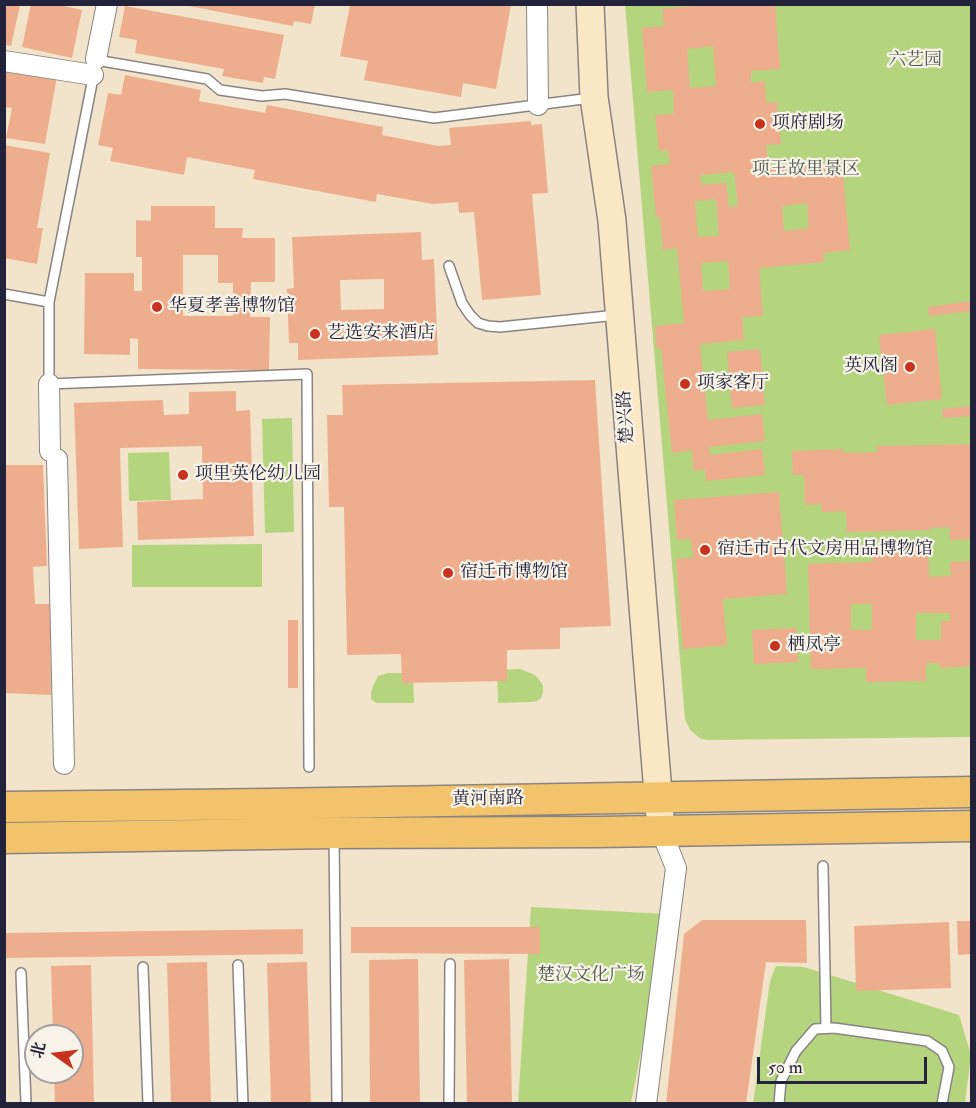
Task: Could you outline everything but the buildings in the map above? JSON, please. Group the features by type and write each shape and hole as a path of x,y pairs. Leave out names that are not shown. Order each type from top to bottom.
{"main road":[{"name":"黄河南路","path":"4,807 972,792"},
{"name":"黄河南路","path":"4,838 972,826"}],"street":[{"path":"4,61 95,67 107,4"},
{"path":"537,4 538,105"},
{"name":"楚兴路","path":"590,4 594,97 612,221 661,830"},
{"path":"49,384 54,455 64,764"},
{"path":"646,1104 676,868 661,830"}],"lane":[{"path":"309,767 307,374 49,384 49,302 95,67 207,79 220,90 262,96 285,94 434,118 594,97"},
{"path":"449,266 470,315 478,323 488,326 500,327 619,315"},
{"path":"4,294 49,302"},
{"path":"334,833 337,1104"},
{"path":"823,866 825,1028"},
{"path":"449,1104 450,964"},
{"path":"238,965 243,1104"},
{"path":"143,967 148,1104"},
{"path":"21,973 26,1104"},
{"path":"779,1104 781,1081 796,1051 815,1029 825,1028 927,1041 942,1051 949,1067 942,1104"}],"green space":[{"name":"项王故里景区","path":"625,5 971,5 971,737 709,740 701,739 690,730 685,719"},
{"path":"292,418 294,532 265,533 262,419"},
{"path":"169,452 171,500 129,501 128,453"},
{"path":"262,544 262,587 132,587 132,545"},
{"path":"520,669 535,675 540,681 543,686 541,698 532,702 498,703 497,670"},
{"path":"388,673 413,673 414,703 376,703 371,699 371,692 378,676"},
{"name":"楚汉文化广场","path":"531,907 668,914 631,1103 518,1104"},
{"path":"776,966 804,967 959,1015 971,1055 965,1103 753,1104 770,981"}],"place":[{"name":"项府剧场","path":"760,124"},
{"name":"华夏孝善博物馆","path":"157,307"},
{"name":"艺选安来酒店","path":"315,334"},
{"name":"英风阁","path":"910,367"},
{"name":"项家客厅","path":"685,384"},
{"name":"项里英伦幼儿园","path":"183,475"},
{"name":"宿迁市古代文房用品博物馆","path":"705,550"},
{"name":"宿迁市博物馆","path":"448,573"},
{"name":"栖凤亭","path":"775,646"}],"park label":[{"name":"六艺园","path":"915,61"}]}
